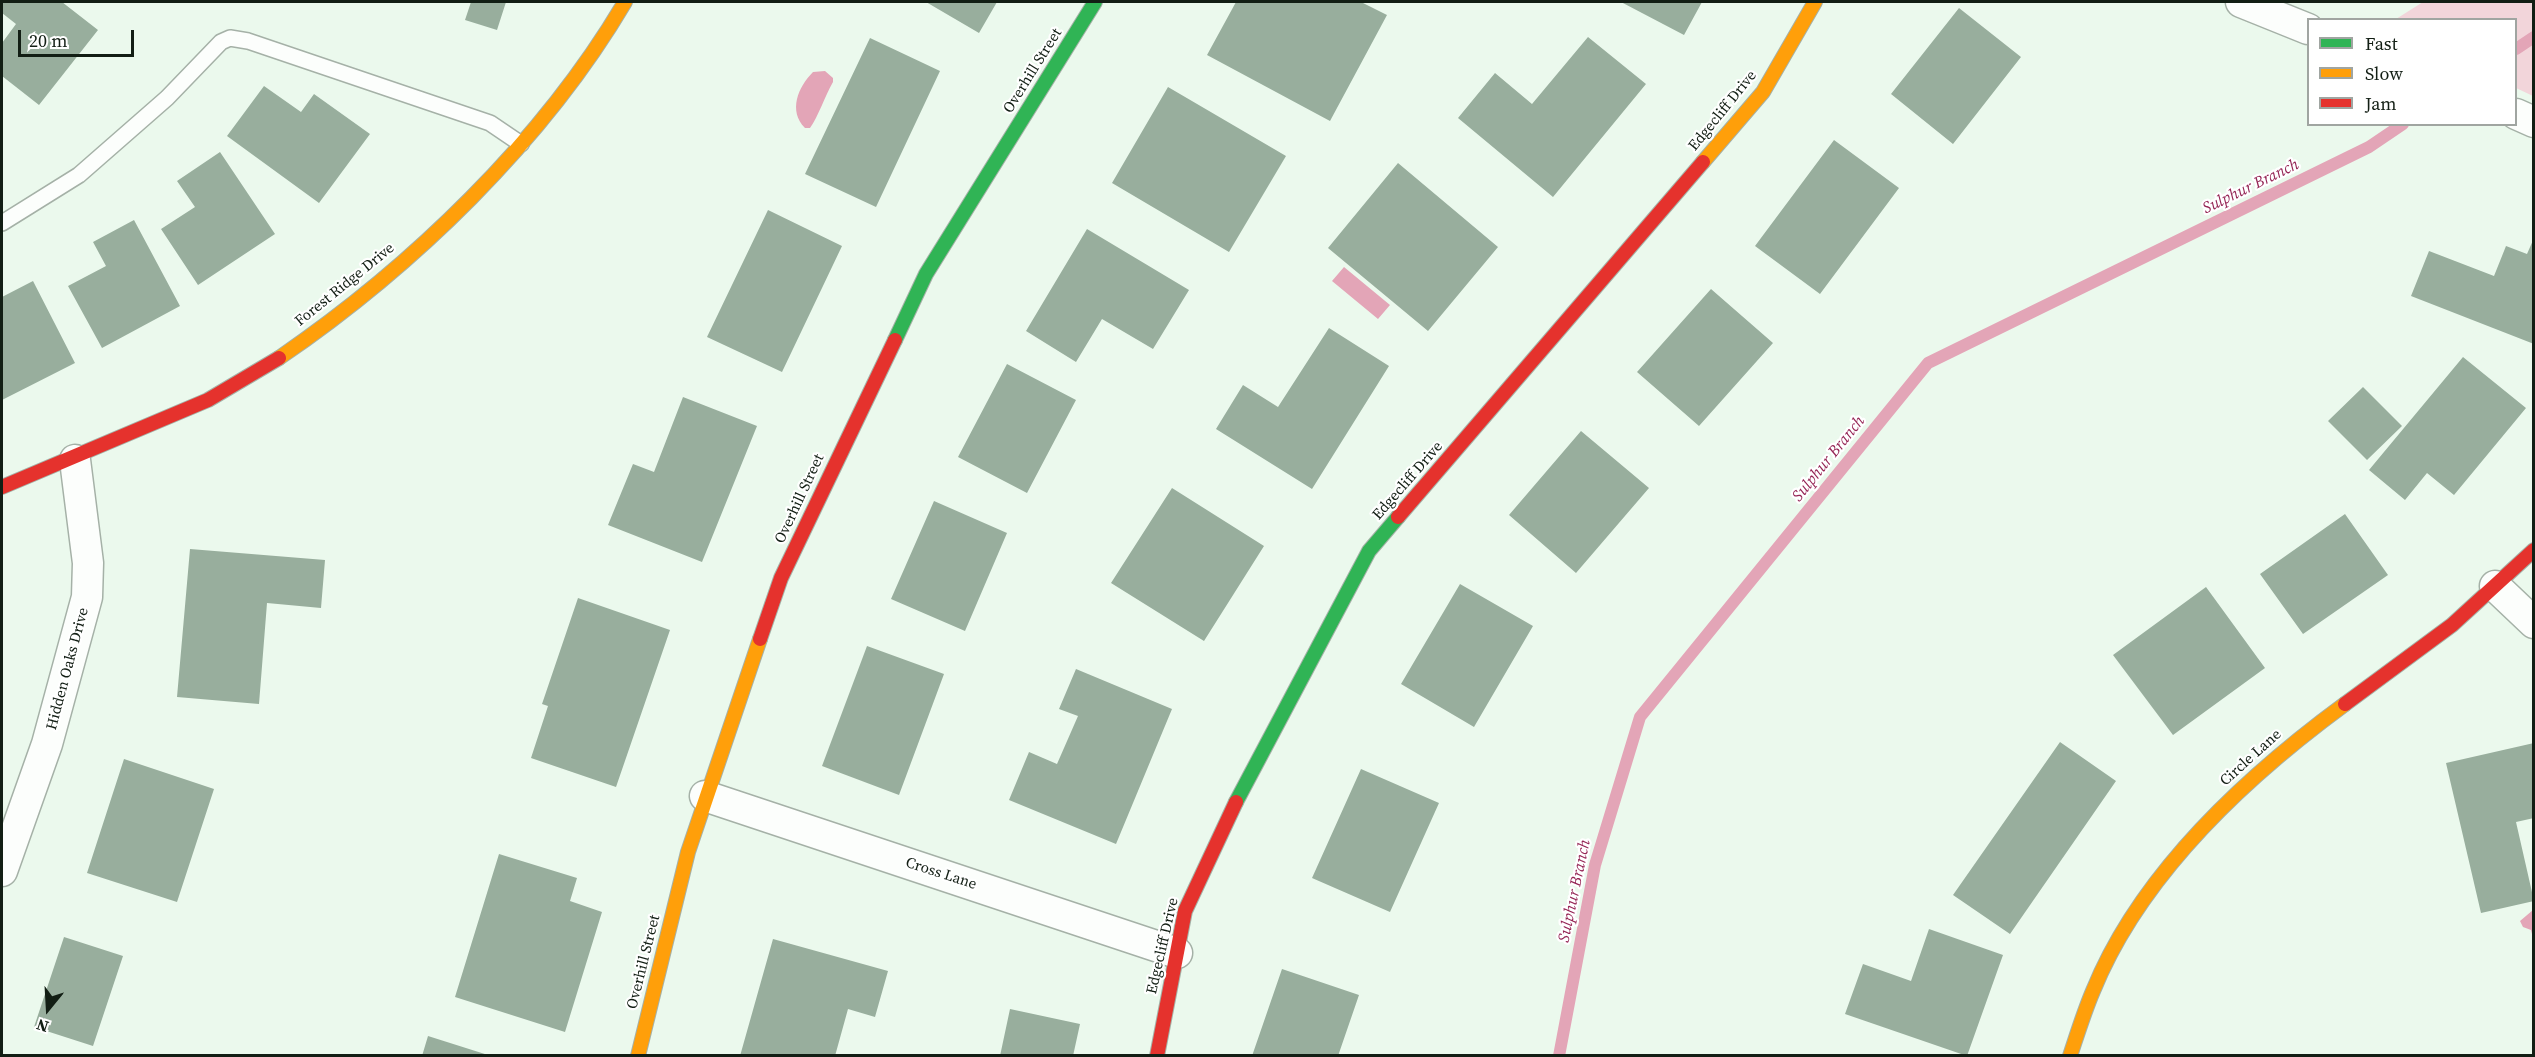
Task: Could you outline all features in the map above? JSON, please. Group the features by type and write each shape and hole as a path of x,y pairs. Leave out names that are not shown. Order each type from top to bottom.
{"street":[{"name":"Forest Ridge Drive","path":"2,487 75,459 222,393 294,348 367,292 471,199 549,113 611,29 625,2"},
{"name":"Overhill Street","path":"638,1056 688,852 705,796 781,578 926,274 1095,2"},
{"name":"Edgecliff Drive","path":"1157,1056 1185,911 1217,838 1369,551 1763,92 1815,2"},
{"path":"2241,2 2307,29"},
{"path":"2517,114 2534,122"},
{"name":"Hidden Oaks Drive","path":"2,871 47,744 87,597 88,563 75,459"},
{"name":"Circle Lane","path":"2070,1056 2093,990 2128,924 2169,868 2220,808 2300,737 2452,625 2534,550"},
{"path":"2495,586 2534,623"},
{"name":"Cross Lane","path":"705,796 1177,953"}],"lane":[{"path":"2,223 79,175 168,99 220,42 230,38 248,41 490,123 521,144"}],"shaded area":[{"path":"2423,2 2533,2 2533,96 2517,88 2517,18 2398,18"},
{"path":"825,71 833,78 833,82 810,128 805,128 797,114 799,92 813,72"},
{"path":"1344,267 1390,305 1378,319 1332,281"},
{"path":"2533,910 2533,938 2531,930 2523,927 2520,921"}],"building":[{"path":"2,2 62,2 98,30 39,105 2,76 2,43 16,24 2,13"},
{"path":"471,2 506,2 497,30 465,20"},
{"path":"926,2 997,2 979,33"},
{"path":"1236,2 1361,2 1387,15 1330,121 1207,55"},
{"path":"1621,2 1702,2 1684,35"},
{"path":"1959,8 2021,57 1953,144 1891,94"},
{"path":"1588,37 1646,84 1553,197 1458,118 1495,73 1532,104"},
{"path":"870,38 940,71 876,207 805,174"},
{"path":"264,86 301,112 314,94 370,134 319,203 227,136"},
{"path":"1168,87 1286,156 1229,252 1112,183"},
{"path":"1834,140 1899,188 1820,294 1755,246"},
{"path":"220,152 275,234 198,285 161,229 195,207 177,181"},
{"path":"1398,163 1498,247 1428,331 1328,248"},
{"path":"768,210 842,246 782,372 707,337"},
{"path":"134,220 180,306 102,348 68,286 106,266 93,242"},
{"path":"1087,229 1189,290 1153,349 1102,319 1076,362 1026,331"},
{"path":"2534,238 2534,344 2411,296 2429,251 2494,276 2506,246 2527,254"},
{"path":"33,281 75,363 2,400 2,297"},
{"path":"1711,289 1773,343 1699,426 1637,372"},
{"path":"1329,328 1389,366 1312,489 1216,429 1243,385 1278,407"},
{"path":"2463,357 2526,408 2454,495 2427,473 2405,500 2369,470"},
{"path":"1007,364 1076,400 1027,493 958,457"},
{"path":"2363,387 2402,426 2367,460 2328,421"},
{"path":"683,397 757,426 702,562 608,525 633,464 654,472"},
{"path":"1581,431 1649,488 1576,573 1509,515"},
{"path":"1172,488 1264,546 1204,641 1111,583"},
{"path":"934,501 1007,533 965,631 891,599"},
{"path":"2345,514 2388,575 2303,634 2260,574"},
{"path":"190,549 325,560 321,608 267,603 259,704 177,697"},
{"path":"1460,584 1533,626 1474,727 1401,684"},
{"path":"2206,587 2265,668 2173,735 2113,655"},
{"path":"578,598 670,630 616,787 531,758 548,706 542,704"},
{"path":"867,646 944,674 899,795 822,766"},
{"path":"1076,669 1172,709 1116,844 1009,800 1029,752 1057,764 1078,716 1059,709"},
{"path":"2060,742 2116,781 2010,934 1953,895"},
{"path":"2534,743 2534,818 2516,822 2534,901 2481,913 2446,763"},
{"path":"124,759 214,789 177,902 87,873"},
{"path":"1361,769 1439,803 1390,912 1312,878"},
{"path":"499,854 577,878 570,901 602,912 565,1032 455,997"},
{"path":"1929,929 2003,955 1967,1056 1845,1014 1863,964 1911,981"},
{"path":"64,937 123,956 93,1046 34,1027"},
{"path":"773,939 888,971 875,1017 848,1009 835,1056 740,1056"},
{"path":"1282,969 1359,995 1338,1056 1252,1056"},
{"path":"1010,1009 1080,1024 1073,1056 1000,1056"},
{"path":"428,1036 488,1055 488,1056 422,1056"}],"waterway":[{"name":"Sulphur Branch","path":"2517,48 2534,37"},
{"name":"Sulphur Branch","path":"1559,1056 1595,865 1640,717 1928,363 2369,147 2400,126"}],"traffic: fast":[{"path":"895,340 926,274 1095,2"},
{"path":"1236,802 1369,551 1398,517"}],"traffic: slow":[{"path":"279,358 378,284 471,198 515,152 555,103 592,53 625,2"},
{"path":"1703,162 1763,92 1815,2"},
{"path":"638,1056 688,852 760,639"},
{"path":"2070,1056 2090,999 2113,948 2138,907 2168,868 2235,796 2308,732 2345,704"}],"traffic: jam":[{"path":"1398,517 1703,162"},
{"path":"760,639 781,578 895,340"},
{"path":"2,487 208,400 279,358"},
{"path":"2345,704 2452,625 2534,550"},
{"path":"1157,1056 1185,911 1236,802"}]}
